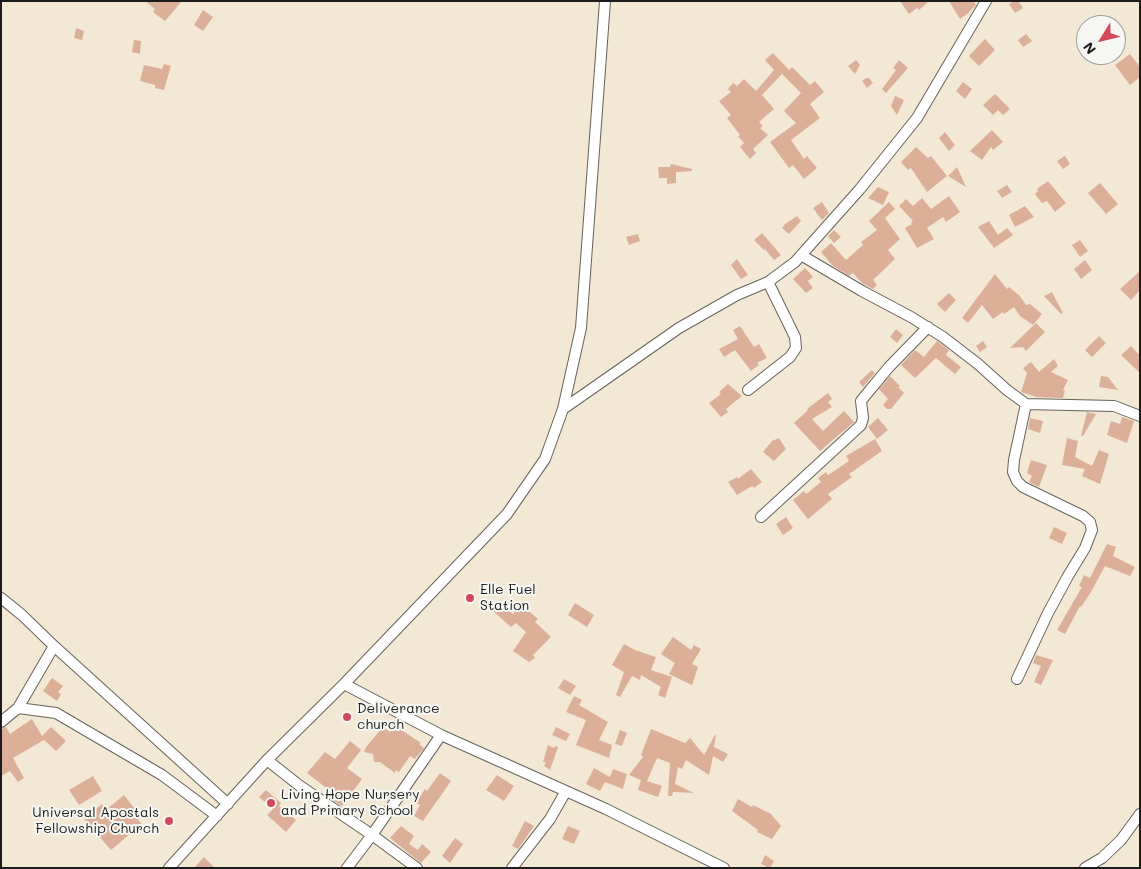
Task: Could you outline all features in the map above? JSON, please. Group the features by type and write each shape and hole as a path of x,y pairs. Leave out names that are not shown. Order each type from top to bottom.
{"street":[{"path":"169,868 267,760 344,684 507,514 545,459 563,409 581,328 604,1"},
{"path":"563,409 679,328 737,295 768,282 795,262 860,189 916,118 986,1"},
{"path":"801,255 928,327 950,342 1026,404 1114,406 1140,416"},
{"path":"748,390 790,357 796,348 795,336 768,282"},
{"path":"761,517 861,425 863,418 862,401 865,396 928,327"},
{"path":"1017,679 1048,613 1085,548 1092,530 1090,522 1083,516 1023,487 1016,481 1013,472 1014,460 1026,404"},
{"path":"1,598 22,615 228,804"},
{"path":"1,722 18,708 54,646"},
{"path":"344,684 441,735 606,809 724,868"},
{"path":"18,708 56,713 162,774 216,816"},
{"path":"347,868 441,735"},
{"path":"267,760 300,786 417,868"},
{"path":"512,868 550,819 566,791"},
{"path":"1085,868 1102,858 1121,840 1140,814"}],"building":[{"path":"145,1 182,1 165,21 153,12 155,9"},
{"path":"900,1 929,1 919,10 917,8 909,14"},
{"path":"949,1 973,1 976,5 960,19"},
{"path":"1018,1 1023,8 1015,13 1009,4"},
{"path":"203,10 213,17 203,31 194,25"},
{"path":"76,28 84,31 82,40 74,38"},
{"path":"1026,34 1032,41 1023,47 1018,40"},
{"path":"985,39 995,50 979,66 969,56"},
{"path":"134,40 141,41 140,54 132,52"},
{"path":"773,53 789,70 792,67 810,85 815,81 824,92 810,104 820,118 791,140 804,159 807,156 817,168 804,179 793,165 789,168 770,142 796,123 784,111 801,93 782,74 762,95 774,109 759,122 763,126 760,128 768,135 753,149 756,153 750,159 740,147 744,143 738,136 740,135 727,118 731,115 719,101 731,92 728,89 733,83 737,86 744,79 756,91 774,70 765,60"},
{"path":"1130,54 1140,67 1140,77 1130,85 1115,65 1126,65 1126,57"},
{"path":"856,60 860,65 855,74 848,66"},
{"path":"899,60 908,68 886,93 882,89 896,70 893,68"},
{"path":"164,64 171,66 164,90 155,88 155,85 140,81 144,65 162,69"},
{"path":"869,78 873,83 867,88 862,81"},
{"path":"963,82 972,89 965,99 956,91"},
{"path":"995,94 1010,109 1003,115 998,110 993,115 983,105"},
{"path":"895,96 904,100 897,115 891,106"},
{"path":"992,130 1003,142 993,150 991,147 982,160 970,151"},
{"path":"945,132 955,145 949,151 939,138"},
{"path":"916,147 928,158 931,156 947,176 927,192 911,168 908,170 901,162"},
{"path":"1065,156 1070,164 1063,169 1057,161"},
{"path":"671,164 692,169 692,171 676,172 676,183 667,184 667,178 659,178 658,167 670,167"},
{"path":"957,167 966,187 948,176"},
{"path":"1048,181 1066,203 1055,212 1047,201 1042,203 1035,194 1038,191 1037,189"},
{"path":"1100,183 1118,204 1106,214 1088,193"},
{"path":"1007,185 1012,192 1002,198 997,191"},
{"path":"878,187 889,192 883,205 868,198"},
{"path":"949,196 960,212 946,222 943,217 927,228 934,239 917,248 905,228 912,224 911,222 913,221 899,206 906,199 913,206 922,198 931,209"},
{"path":"822,202 829,213 822,220 813,208"},
{"path":"889,202 895,209 885,218 900,239 888,250 895,259 873,280 877,285 873,289 862,283 853,273 849,276 832,265 821,252 831,243 846,260 863,245 861,242 877,230 869,221"},
{"path":"1025,206 1034,217 1015,227 1009,215"},
{"path":"797,216 801,221 789,234 782,228"},
{"path":"989,221 998,235 1007,228 1013,235 994,248 978,227"},
{"path":"834,230 841,237 834,243 828,236"},
{"path":"762,233 781,255 774,260 754,240"},
{"path":"638,234 640,241 629,245 626,237"},
{"path":"1080,240 1088,251 1080,257 1072,245"},
{"path":"737,259 748,275 741,279 731,265"},
{"path":"1085,260 1092,270 1081,279 1074,269"},
{"path":"805,268 813,277 808,281 813,288 806,293 793,279"},
{"path":"1140,271 1140,290 1131,300 1120,289"},
{"path":"995,274 1007,289 1009,287 1020,296 1026,305 1030,304 1042,314 1033,325 1020,316 1014,307 993,319 982,305 968,323 962,318"},
{"path":"1052,292 1063,313 1061,314 1044,296"},
{"path":"949,293 956,300 945,312 937,304"},
{"path":"1036,323 1045,332 1026,351 1023,347 1010,348"},
{"path":"740,326 754,347 759,344 767,358 757,363 759,365 751,371 735,350 724,357 719,349 738,339 733,330"},
{"path":"896,329 903,335 897,343 890,337"},
{"path":"1099,336 1106,343 1092,357 1085,350"},
{"path":"937,341 949,350 946,355 961,367 955,374 936,358 915,378 901,365 915,350 924,357"},
{"path":"983,341 987,347 980,352 976,346"},
{"path":"1131,346 1140,356 1140,373 1121,355"},
{"path":"1054,359 1058,366 1051,372 1068,380 1063,390 1065,391 1063,398 1037,397 1021,392 1027,373 1023,368 1031,362 1039,372"},
{"path":"872,370 875,373 863,387 859,382"},
{"path":"890,376 904,393 891,409 887,409 883,405 888,399 879,389"},
{"path":"1101,376 1108,377 1118,390 1099,387"},
{"path":"728,384 742,396 726,409 728,412 721,417 709,403 721,394 719,392"},
{"path":"828,393 832,399 828,402 832,407 812,419 823,431 844,411 854,422 820,451 794,423 807,409"},
{"path":"1087,412 1096,414 1083,436 1081,436"},
{"path":"1122,417 1134,421 1127,443 1107,435 1111,421 1120,424"},
{"path":"878,418 888,430 877,439 868,427"},
{"path":"1030,418 1043,421 1040,433 1028,429"},
{"path":"779,438 786,449 774,461 763,452 772,441"},
{"path":"1067,438 1078,441 1075,457 1092,466 1099,450 1109,454 1100,484 1082,476 1085,469 1062,465"},
{"path":"875,439 882,451 849,474 852,477 828,494 832,499 808,519 793,500 804,491 806,494 821,482 818,478 826,472 828,475 849,461 846,456"},
{"path":"1031,460 1047,465 1039,487 1029,482 1032,476 1027,473"},
{"path":"751,469 762,482 754,488 752,486 737,495 728,482 737,477 738,479"},
{"path":"786,517 793,528 783,535 776,524"},
{"path":"1054,527 1067,533 1062,544 1049,538"},
{"path":"1107,544 1116,547 1113,556 1135,567 1130,576 1105,566 1065,634 1057,630 1082,587 1079,586 1084,575 1090,578"},
{"path":"497,601 513,614 521,604 538,619 535,622 551,637 533,655 535,658 529,662 513,651 526,632 516,623 511,627 491,609"},
{"path":"575,603 594,615 587,627 568,615"},
{"path":"673,637 691,650 694,645 701,649 692,664 698,667 692,685 669,674 675,663 661,654"},
{"path":"624,644 656,657 651,670 672,677 665,698 658,695 661,687 641,675 640,680 632,676 620,697 616,695 624,672 612,665"},
{"path":"1036,655 1053,660 1041,685 1034,682 1041,666 1033,663"},
{"path":"52,678 63,686 58,692 61,694 57,701 43,691"},
{"path":"564,679 576,686 570,695 558,688"},
{"path":"574,696 582,700 579,705 608,722 599,740 612,745 609,758 576,745 586,720 566,712"},
{"path":"32,719 42,736 51,727 66,741 56,751 44,740 13,758 24,778 18,782 10,771 1,776 1,729 6,727 10,734"},
{"path":"394,725 421,743 419,744 424,748 415,759 410,756 399,772 396,770 395,773 380,762 374,762 373,754 364,752 383,727 390,732"},
{"path":"556,727 570,734 566,741 552,735"},
{"path":"651,729 685,743 690,738 704,755 716,735 714,747 728,754 723,762 713,756 709,775 686,760 682,769 678,767 675,784 694,793 673,792 672,796 668,796 670,763 657,758 647,781 662,786 658,797 638,790 641,780 629,775 643,757 641,755"},
{"path":"620,730 627,733 622,746 615,744"},
{"path":"350,741 361,750 347,768 362,779 342,806 329,798 333,793 307,773 325,752 335,759"},
{"path":"548,745 554,748 555,746 558,747 550,770 544,766 546,762 543,762"},
{"path":"594,768 610,777 613,769 627,774 623,789 605,782 600,791 586,784"},
{"path":"440,773 451,781 423,821 414,816 420,805 416,803 425,789 427,791"},
{"path":"497,775 514,786 504,801 486,790"},
{"path":"93,776 102,791 79,805 69,790"},
{"path":"266,790 281,803 279,806 296,820 286,832 267,815 273,809 259,797"},
{"path":"124,795 141,817 138,820 142,824 111,850 84,819 102,804 106,810"},
{"path":"738,799 771,814 781,826 772,839 757,832 758,830 732,811"},
{"path":"525,821 534,826 518,849 512,846"},
{"path":"401,826 414,836 409,844 418,850 422,844 431,852 421,863 390,838"},
{"path":"568,826 580,831 574,844 562,839"},
{"path":"455,838 463,844 450,863 442,856"},
{"path":"765,855 774,861 770,868 761,864"},
{"path":"204,857 215,868 194,868"}],"place":[{"name":"Elle Fuel Station","path":"470,598"},
{"name":"Deliverance church","path":"347,717"},
{"name":"Living Hope Nursery and Primary School","path":"271,803"},
{"name":"Universal Apostals Fellowship Church","path":"169,821"}]}
